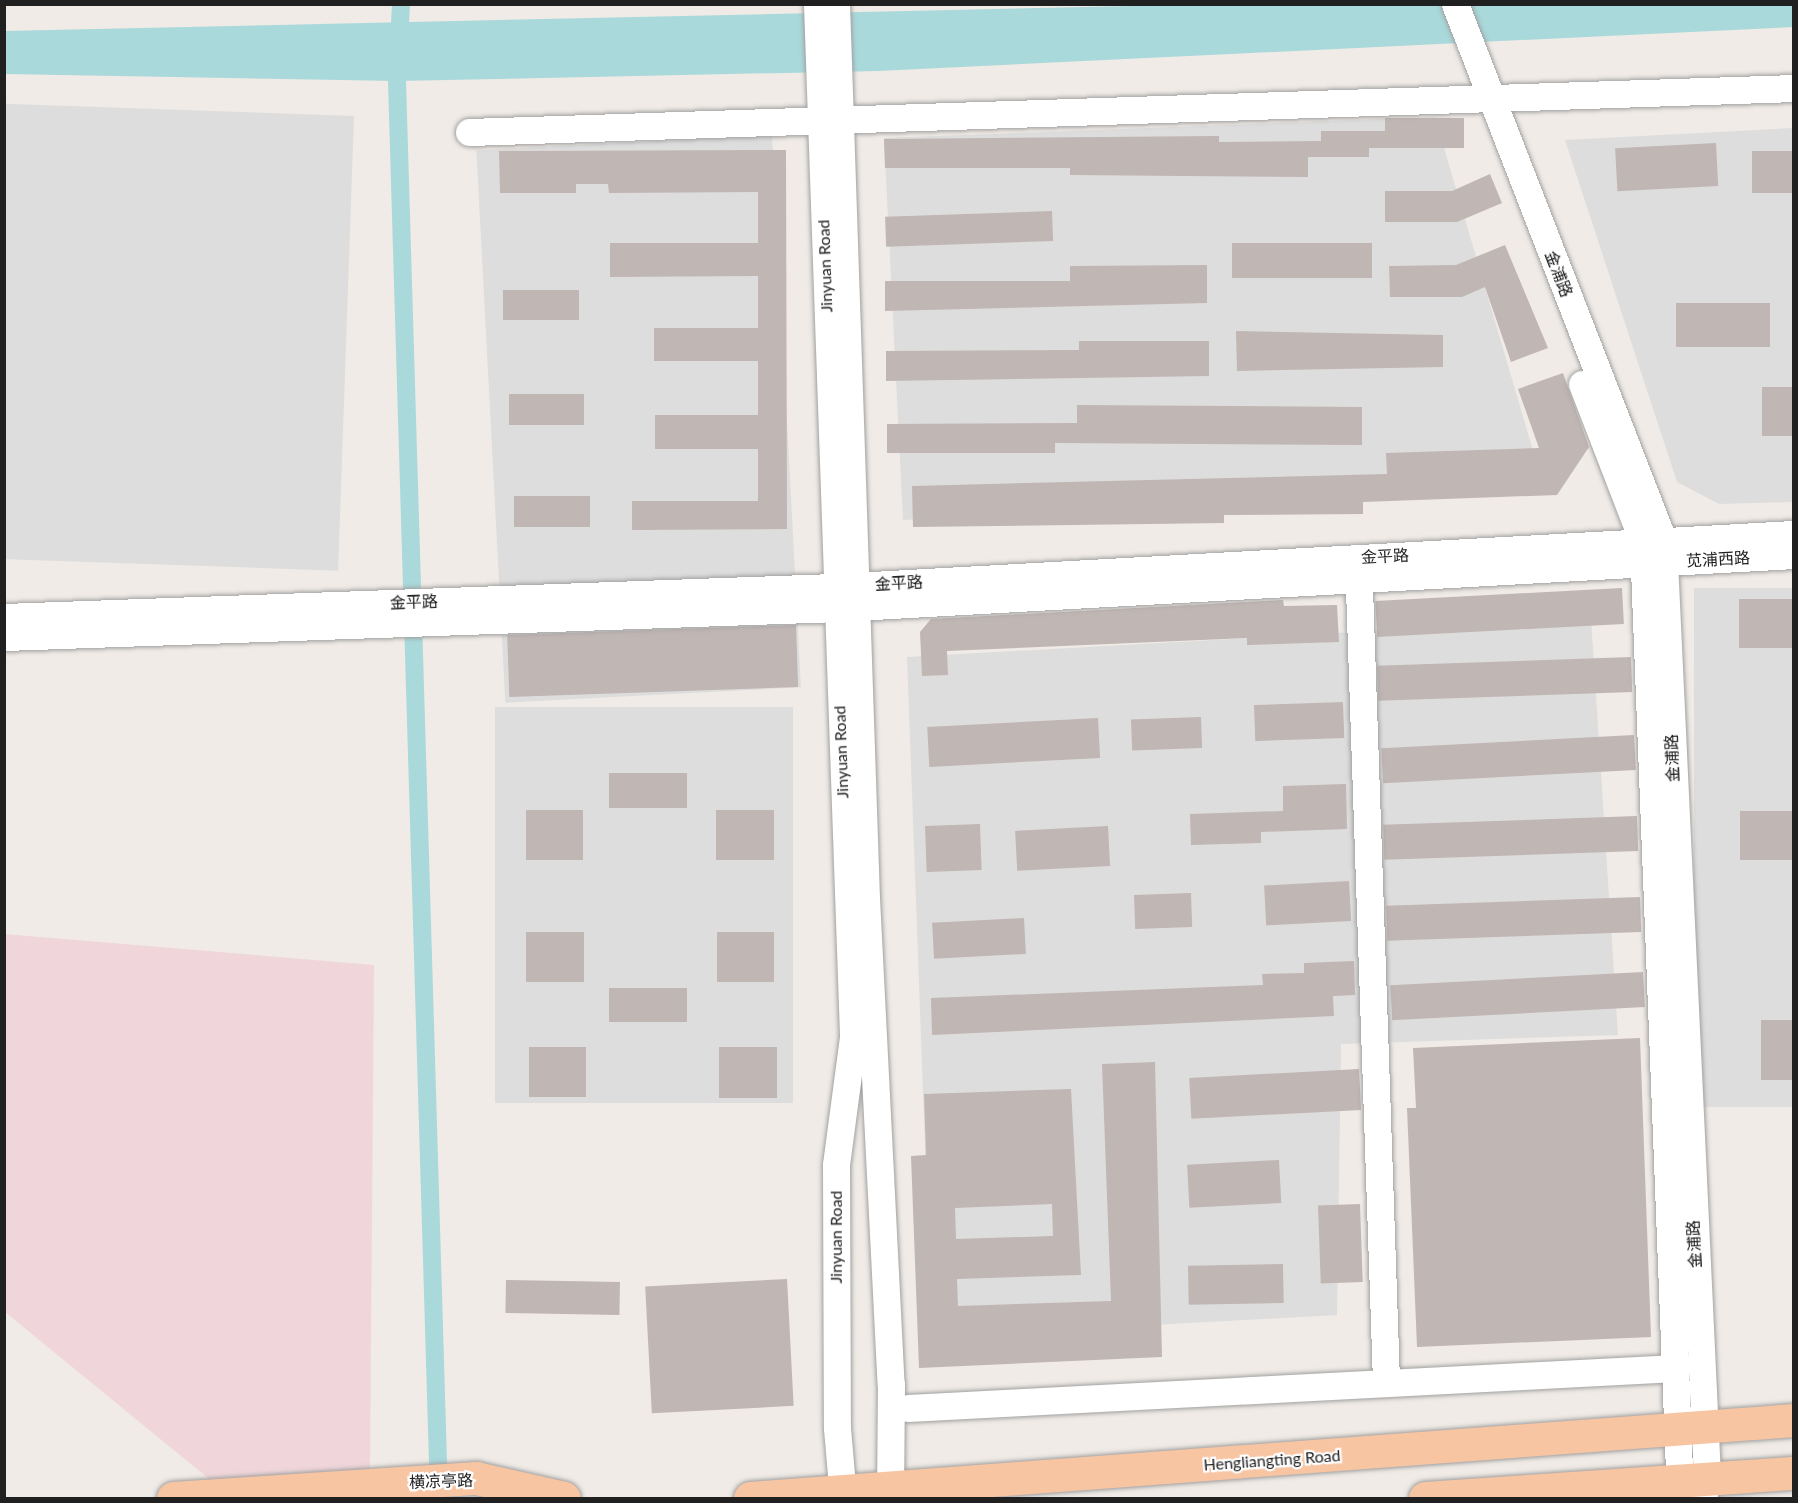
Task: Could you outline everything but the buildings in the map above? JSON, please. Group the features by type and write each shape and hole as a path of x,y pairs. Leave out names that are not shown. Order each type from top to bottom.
{"main road":[{"name":"Hengliangting Road","path":"750,1498 890,1494 1794,1420"},
{"path":"1425,1498 1693,1489 1794,1473"},
{"name":"横凉亭路","path":"173,1498 476,1479 564,1498"}],"street":[{"path":"1438,4 1464,52"},
{"path":"1455,4 1464,52"},
{"path":"827,8 847,597 866,898 891,1384 890,1494"},
{"name":"金浦路","path":"1464,52 1653,551 1693,1489"},
{"path":"468,132 1483,101 1794,88"},
{"name":"金平路","path":"451,611 503,621 847,597 1653,551 1794,534"},
{"name":"金浦路","path":"1653,551 1676,1368 1692,1428"},
{"name":"苋浦西路","path":"1653,551 1794,555"},
{"path":"1358,567 1386,1382"},
{"name":"金平路","path":"4,617 374,613 847,597"},
{"name":"Jinyuan Road","path":"842,1495 836,1165 853,1037 847,597"},
{"path":"4,638 374,613"},
{"path":"909,1408 1676,1368"}],"shaded area":[{"path":"5,104 354,116 338,571 4,559"},
{"path":"1435,117 1544,488 903,520 884,138"},
{"path":"1793,128 1793,502 1719,504 1677,482 1565,140"},
{"path":"772,135 801,687 505,703 476,150"},
{"path":"1694,588 1793,588 1793,1107 1694,1107"},
{"path":"1591,619 1618,1035 1341,1044 1337,1315 932,1337 907,657"},
{"path":"495,707 793,707 793,1103 495,1103"},
{"path":"4,934 374,965 370,1470 214,1483 5,1312"}],"water":[{"path":"1175,5 1794,5 1793,27 878,71 397,81 5,74 4,31"}],"waterway":[{"path":"401,4 397,81 439,1498"}]}
